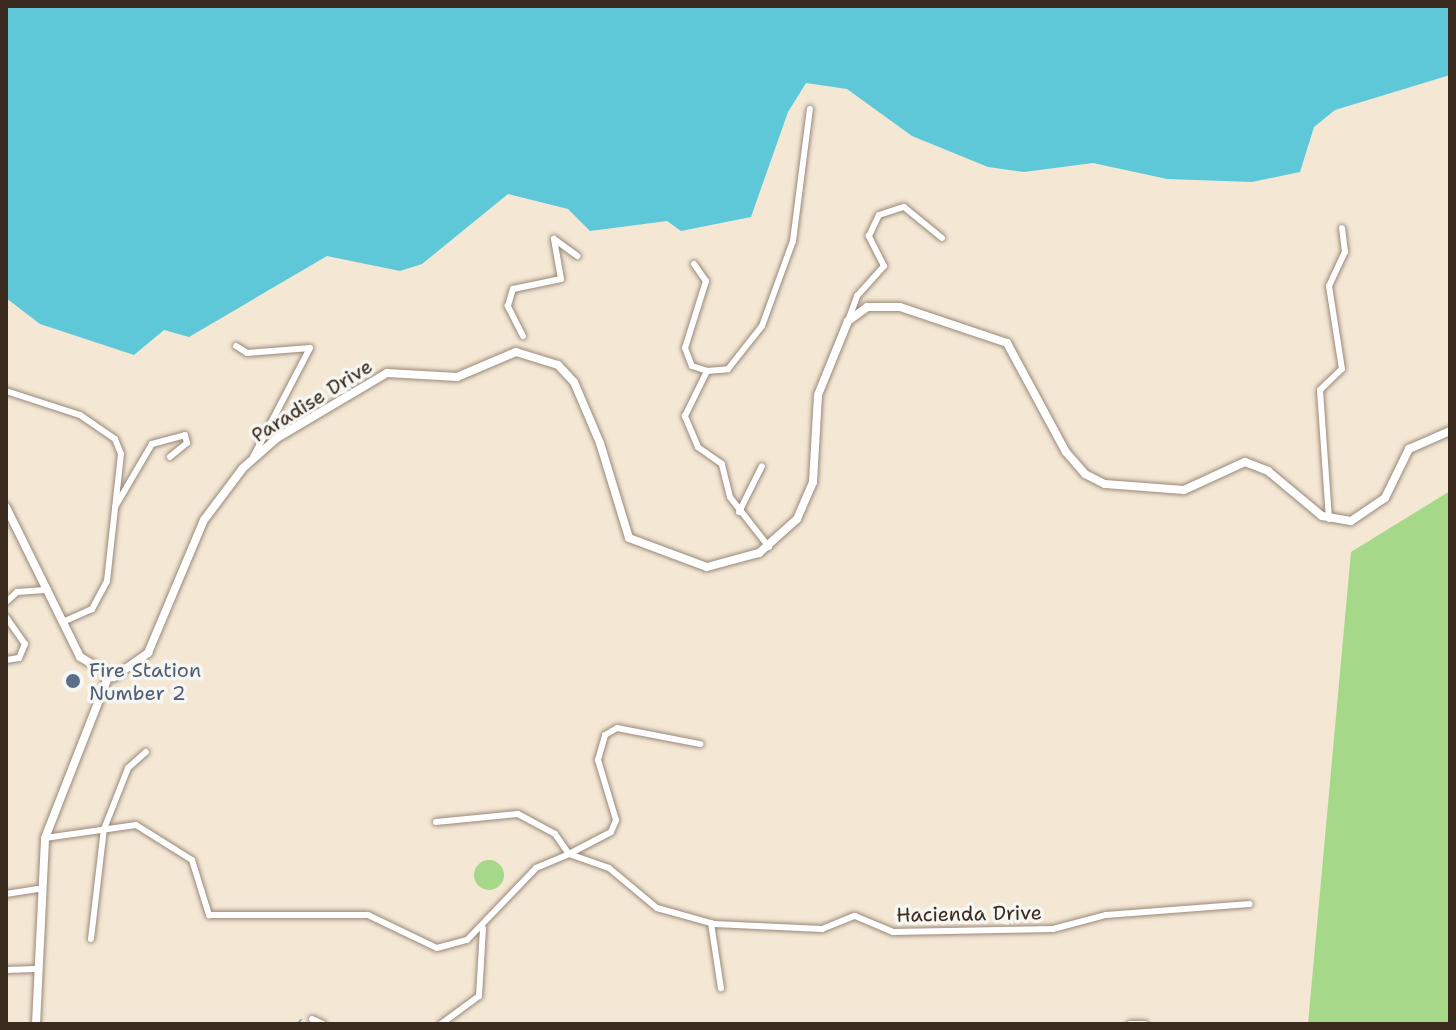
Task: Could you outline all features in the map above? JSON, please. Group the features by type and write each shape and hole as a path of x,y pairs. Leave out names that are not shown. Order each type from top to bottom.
{"street":[{"path":"694,264 706,281 685,348 692,366 707,371 728,369 762,326 793,241 810,109"},
{"path":"848,321 857,296 884,266 869,236 879,215 904,207 942,238"},
{"path":"1329,519 1320,390 1342,369 1329,286 1345,252 1342,228"},
{"path":"523,336 508,306 513,289 561,279 554,238 577,256"},
{"path":"848,321 867,307 893,306 1007,343 1023,361 1052,430 1079,469 1098,482 1184,490 1245,462 1268,471 1329,519 1372,511 1409,449 1450,431"},
{"name":"Paradise Drive","path":"108,677 126,674 148,653 208,511 253,457 380,375 457,377 507,354 532,354 574,382 629,538 702,567 754,556 793,526 808,497 814,408 848,321"},
{"path":"236,346 247,353 310,348 253,457"},
{"path":"707,371 685,416 698,447 722,464 739,512 769,547"},
{"path":"6,391 80,415 115,439 121,454 101,596 63,622"},
{"path":"113,510 152,444 185,435 187,443 170,457"},
{"path":"739,512 762,466"},
{"path":"6,507 84,663 108,677 45,838 38,889 36,1024"},
{"path":"754,556 759,536"},
{"path":"6,602 17,592 48,590"},
{"path":"6,617 25,644 19,658 6,660"},
{"path":"45,838 136,825 192,860 202,907 219,918 281,911 368,915 437,948 483,928 536,868 611,832 616,820 598,760 605,735 617,728 700,744"},
{"path":"91,939 104,829 128,768 146,752"},
{"path":"436,822 518,814 555,834 569,854"},
{"name":"Hacienda Drive","path":"569,854 609,868 657,908 711,923 822,929 855,916 893,932 1053,929 1106,915 1250,904"},
{"path":"6,894 38,889"},
{"path":"711,923 721,988"},
{"path":"441,1024 479,996 483,928"},
{"path":"6,970 35,969"},
{"path":"312,1019 323,1024"},
{"path":"1130,1024 1145,1024"}],"green space":[{"path":"1450,491 1450,1024 1308,1024 1351,552"},
{"path":"489,860 500,864 504,875 500,886 489,890 478,886 474,875 478,864"}],"water":[{"path":"6,6 1450,6 1450,75 1335,110 1314,127 1300,172 1252,182 1167,179 1093,163 1024,172 988,167 912,136 847,89 806,83 788,112 751,217 681,231 667,221 590,231 568,209 508,194 422,264 400,271 327,256 189,337 164,330 134,355 40,324 6,298"}],"waterway":[{"path":"297,1024 301,1020"}],"place":[{"name":"Fire Station Number 2","path":"73,681"}]}
